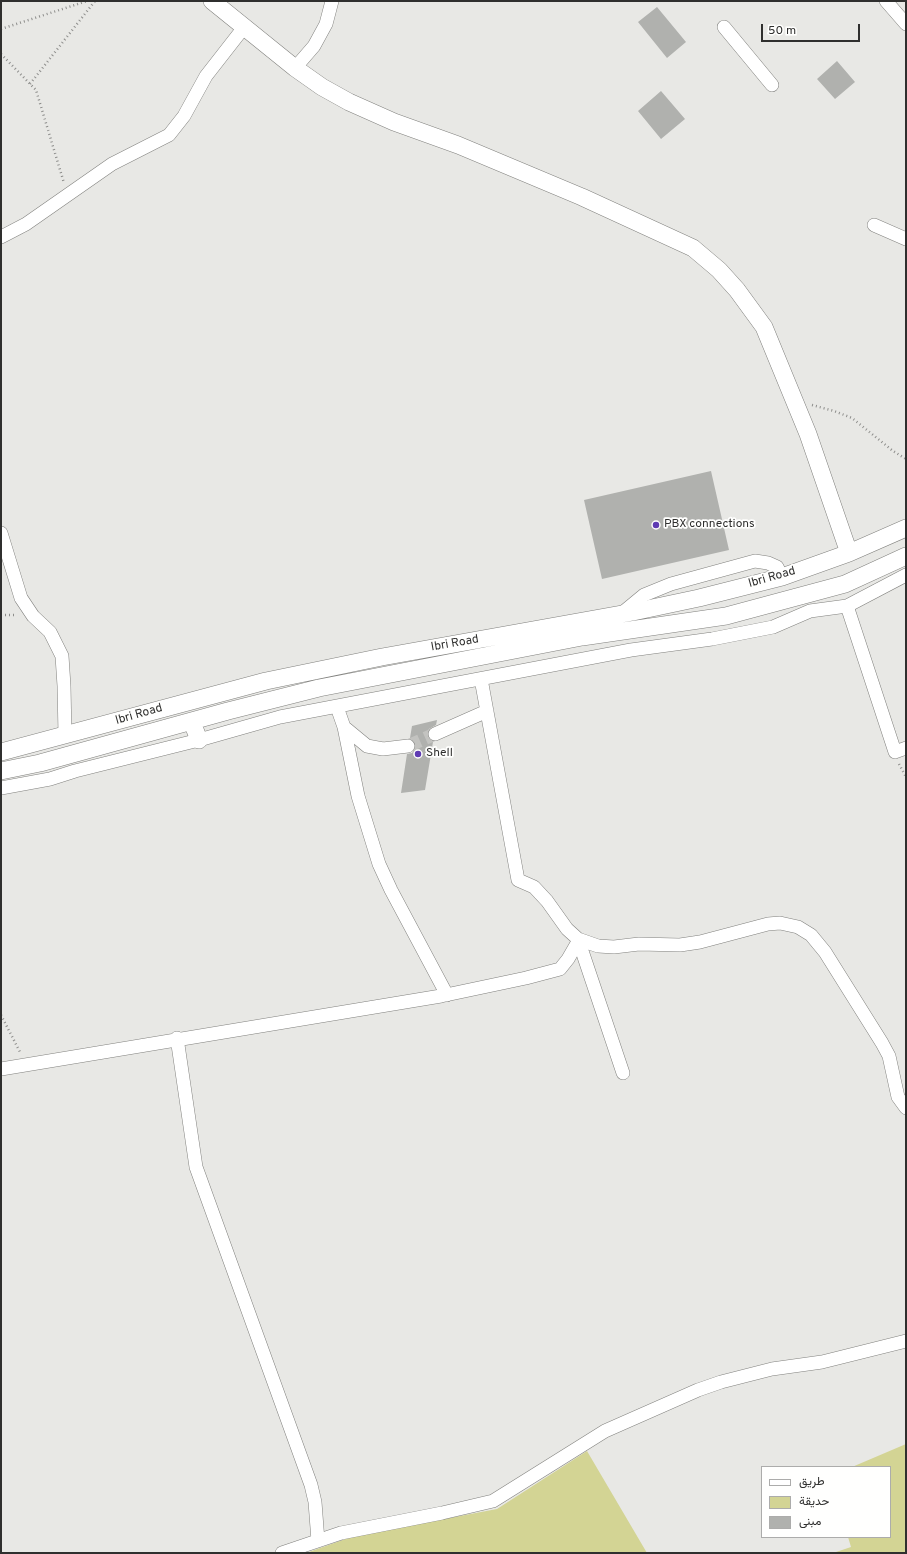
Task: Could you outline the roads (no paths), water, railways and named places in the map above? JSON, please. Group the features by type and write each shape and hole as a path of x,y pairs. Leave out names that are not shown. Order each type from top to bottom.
{"main road":[{"path":"212,1 245,26 295,68 322,87 356,105 394,122 458,145 534,176 654,228 693,248 718,270 737,290 764,327 808,434 849,553"},
{"name":"Ibri Road","path":"1,752 266,682 444,646 621,614 699,598 782,576 849,553 906,528"},
{"name":"Ibri Road","path":"1,771 40,763 228,711 319,688 582,637 726,616 845,584 906,556"},
{"path":"726,616 776,595 783,587 782,576"},
{"path":"192,722 199,740"}],"street":[{"path":"295,68 314,46 326,24 332,1"},
{"path":"886,1 906,24"},
{"path":"1,237 26,224 112,164 169,135 184,116 206,76 245,26"},
{"path":"724,27 772,84"},
{"path":"874,226 906,239"},
{"path":"1,533 21,598 33,616 50,632 62,656 65,735"},
{"path":"1,788 50,779 75,771 199,740 280,717 631,650 712,639 773,627 810,611 847,606 906,575"},
{"path":"847,606 895,752 906,748"},
{"path":"481,679 518,880 534,887 547,901 566,928 578,940 624,1073"},
{"path":"337,707 344,727 358,796 369,835 384,877 447,995"},
{"path":"435,734 487,711"},
{"path":"344,727 367,746 383,749 408,746"},
{"path":"578,940 598,946 614,947 639,944 680,945 700,942 768,924 780,923 798,927 811,935 825,952 882,1043 889,1056 898,1097 906,1108"},
{"path":"1,1069 177,1038 447,995 526,978 560,969 568,959 578,940"},
{"path":"177,1038 196,1167 311,1485 315,1502 318,1541"},
{"path":"282,1553 355,1530 442,1513 493,1500 605,1430 706,1388 772,1369 822,1362 906,1341"}],"tunnel":[{"path":"408,746 435,734"}],"place":[{"name":"PBX connections","path":"656,525"},
{"name":"Shell","path":"418,754"}]}
